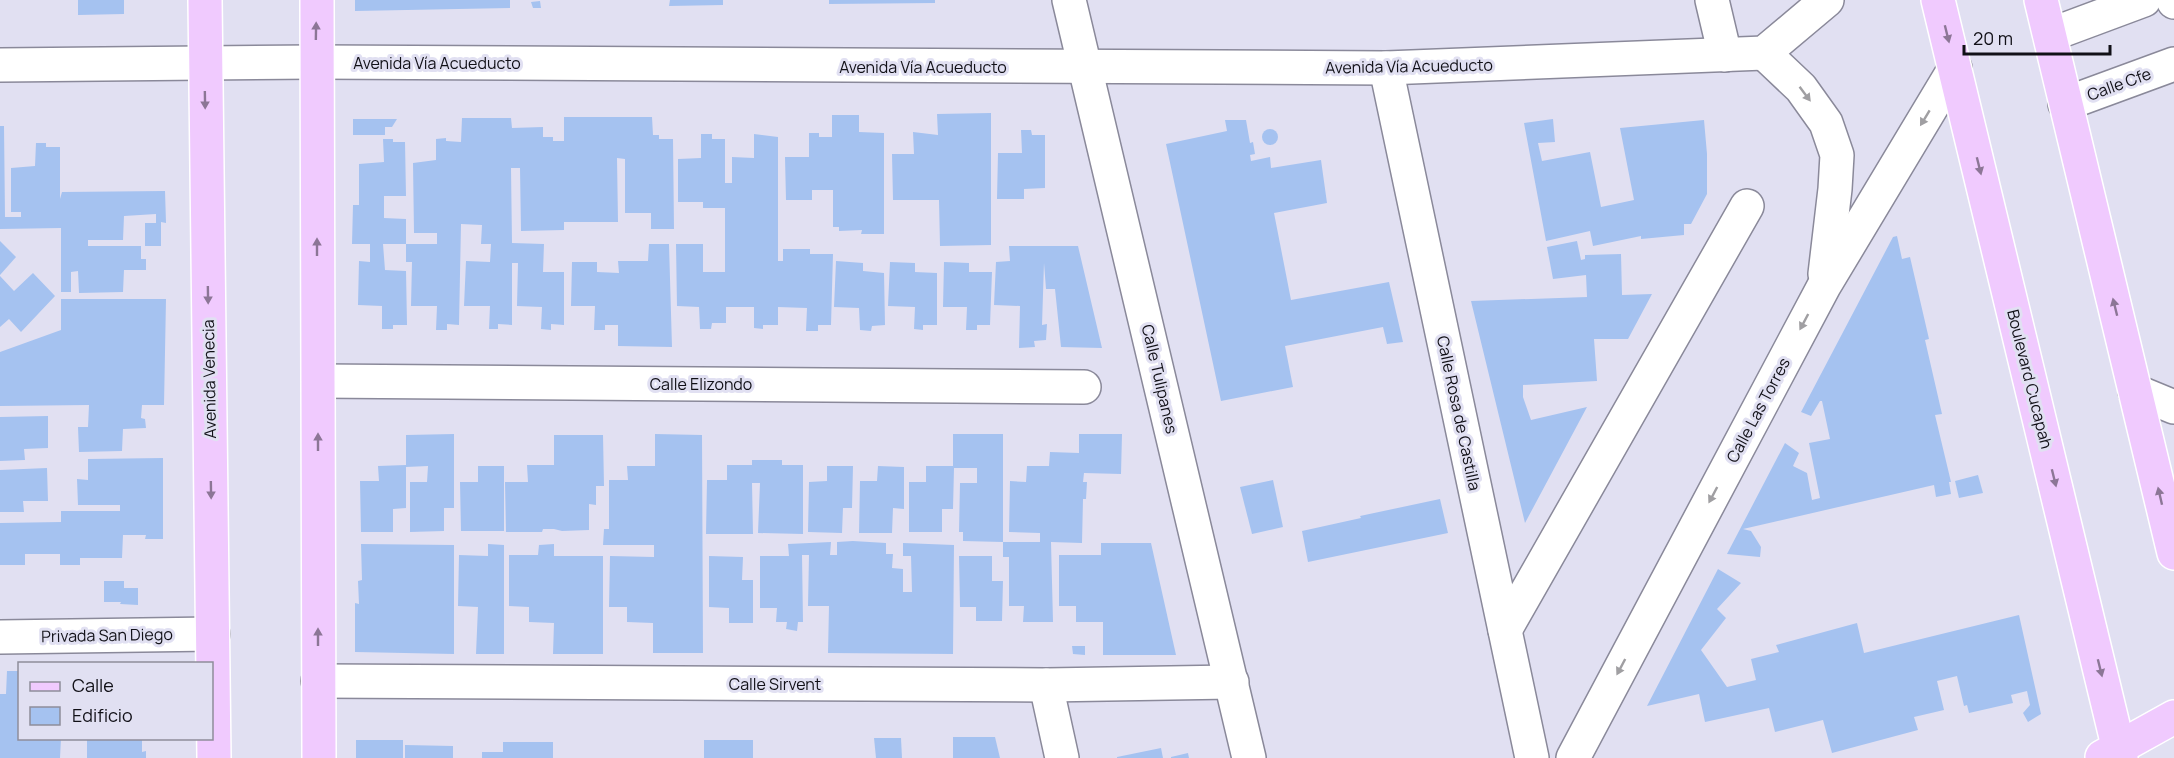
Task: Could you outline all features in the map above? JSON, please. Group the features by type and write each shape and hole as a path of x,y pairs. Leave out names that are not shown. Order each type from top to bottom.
{"main road":[{"name":"Avenida Venecia","path":"205,0 214,758"},
{"path":"317,0 315,62 319,758"},
{"name":"Boulevard Cucapah","path":"1938,0 2114,754"},
{"path":"2041,0 2174,553"},
{"path":"2114,754 2174,717"}],"street":[{"name":"Calle Tulipanes","path":"1069,0 1249,758"},
{"path":"1712,0 1725,55"},
{"path":"1824,286 1836,189 1837,155 1826,123 1801,88 1764,53 1827,0"},
{"path":"2050,35 2144,0"},
{"name":"Avenida Vía Acueducto","path":"0,65 315,62 1386,68 1764,53"},
{"name":"Calle Cfe","path":"2065,104 2174,64"},
{"name":"Calle Rosa de Castilla","path":"1386,68 1532,758"},
{"name":"Calle Las Torres","path":"1573,758 1824,286 1955,68"},
{"path":"1505,630 1747,206"},
{"name":"Calle Elizondo","path":"318,381 1084,387"},
{"path":"2135,391 2174,407"},
{"name":"Privada San Diego","path":"0,637 213,634"},
{"name":"Calle Sirvent","path":"318,681 1046,685 1232,682"},
{"path":"1046,685 1062,758"}],"building":[{"path":"78,0 124,0 124,14 78,15"},
{"path":"355,0 510,0 510,8 355,11"},
{"path":"670,0 723,0 723,5 669,6"},
{"path":"829,0 935,0 935,3 829,4"},
{"path":"540,1 541,8 533,8 531,2"},
{"path":"991,113 991,245 940,246 939,200 893,200 892,154 914,154 913,132 938,135 937,114"},
{"path":"832,115 859,115 859,132 884,133 884,234 861,234 862,230 839,231 839,227 833,227 833,190 812,190 812,200 786,200 785,157 809,157 809,133 819,133 819,137 832,137"},
{"path":"564,117 652,117 653,135 659,135 659,139 673,139 674,229 651,229 651,213 625,213 625,159 617,158 618,222 564,222 564,230 521,231 520,168 511,168 512,243 544,244 543,272 564,272 564,325 551,324 551,330 541,329 542,307 517,306 518,263 512,263 512,325 498,324 498,329 489,329 490,306 464,306 466,261 490,262 491,244 481,244 482,225 461,224 459,325 447,324 447,330 436,330 437,306 411,306 412,262 406,262 406,244 437,244 437,233 414,233 413,163 436,160 436,139 446,138 446,141 461,142 462,118 511,118 512,128 543,127 543,137 553,137 553,141 564,141"},
{"path":"353,119 397,119 392,127 385,127 385,135 353,135"},
{"path":"1553,119 1555,142 1538,143 1542,161 1590,152 1601,207 1634,200 1620,128 1704,120 1707,194 1691,224 1684,224 1684,235 1641,239 1641,236 1593,246 1590,231 1546,241 1524,123"},
{"path":"1225,120 1246,120 1250,143 1253,142 1255,154 1250,155 1251,161 1270,157 1271,168 1321,160 1327,203 1274,213 1291,300 1389,282 1403,342 1387,344 1383,327 1285,346 1293,387 1221,401 1166,144 1227,131"},
{"path":"0,126 4,126 5,217 21,217 21,212 11,212 11,168 35,166 36,143 46,143 46,147 60,147 60,199 62,192 165,191 166,223 161,222 161,246 145,246 145,223 156,223 156,214 124,216 123,240 88,240 88,246 141,246 141,259 146,259 146,270 124,270 123,292 79,293 78,271 71,272 71,292 61,292 61,228 0,229"},
{"path":"1270,129 1276,131 1278,137 1276,143 1270,145 1264,143 1262,137 1264,131"},
{"path":"1021,130 1031,130 1032,135 1045,135 1045,188 1024,189 1024,199 997,199 998,153 1022,153"},
{"path":"701,134 712,134 712,139 725,139 725,183 732,183 732,157 754,158 754,134 778,137 778,261 783,261 783,249 810,249 810,254 833,254 831,325 818,325 818,331 806,331 807,308 778,307 778,325 763,325 763,329 754,328 754,307 726,307 726,323 712,323 711,329 700,329 699,307 677,306 676,244 703,244 703,272 725,272 725,208 703,208 703,202 678,202 678,159 701,158"},
{"path":"383,139 405,142 406,196 384,196 384,218 406,219 406,244 383,244 385,270 406,271 407,325 393,325 393,329 382,329 382,306 358,305 359,261 370,262 370,244 352,244 353,205 359,205 359,164 384,162"},
{"path":"1897,236 1902,259 1910,257 1929,339 1925,340 1942,414 1935,415 1951,482 1949,482 1951,494 1936,497 1934,485 1743,529 1751,531 1761,547 1760,557 1727,554 1785,443 1799,453 1793,466 1807,473 1812,500 1820,498 1809,443 1830,439 1822,401 1811,416 1801,412 1893,237"},
{"path":"0,241 16,257 0,275"},
{"path":"1577,241 1581,260 1585,259 1585,255 1621,254 1622,295 1652,294 1628,339 1594,339 1597,381 1523,385 1523,397 1531,420 1587,407 1525,523 1471,301 1587,297 1586,275 1553,279 1547,247"},
{"path":"649,244 669,244 672,347 618,346 618,325 605,325 605,330 594,330 595,306 571,306 572,262 597,262 597,272 619,273 618,261 648,261"},
{"path":"1009,246 1078,246 1102,348 1061,347 1055,289 1046,289 1044,263 1042,325 1047,324 1046,340 1034,341 1035,347 1019,348 1020,306 994,305 996,262 1010,261"},
{"path":"836,261 863,263 863,271 884,273 885,325 872,326 871,331 860,330 859,308 834,307"},
{"path":"890,262 915,263 915,272 937,273 937,325 923,325 923,330 914,329 915,307 888,306"},
{"path":"944,262 969,263 969,272 992,272 990,325 977,325 977,330 966,330 967,307 943,307"},
{"path":"33,273 55,296 21,332 9,319 0,327 0,276 14,291"},
{"path":"61,299 166,299 164,405 142,405 141,418 145,419 146,428 123,429 122,451 79,452 78,427 88,427 89,405 0,406 0,352 61,330"},
{"path":"48,416 48,448 24,449 25,460 0,461 0,417"},
{"path":"454,434 454,508 444,508 444,531 410,532 410,482 427,482 428,466 406,467 406,508 393,509 393,532 361,532 360,481 379,481 378,466 406,465 406,435"},
{"path":"655,434 702,435 703,653 653,653 653,623 627,622 627,607 609,607 610,556 654,557 654,545 603,545 604,529 609,529 609,480 628,480 627,466 655,466"},
{"path":"953,434 1003,434 1003,542 963,541 963,532 959,532 960,483 977,483 977,468 954,468 953,509 942,509 942,532 909,532 909,482 926,482 926,466 953,466"},
{"path":"1079,434 1122,434 1121,474 1084,473 1083,482 1087,482 1086,499 1083,499 1082,543 1051,542 1053,622 1023,622 1024,606 1009,606 1009,557 1003,557 1003,542 1040,542 1040,533 1009,532 1010,481 1026,482 1027,466 1049,466 1050,452 1079,453"},
{"path":"554,435 603,435 604,486 596,486 596,505 589,504 589,530 543,529 542,532 506,532 505,482 528,482 527,465 554,465"},
{"path":"163,458 163,539 145,539 146,535 123,535 122,558 80,558 80,565 60,565 60,554 25,554 25,565 0,565 0,523 61,522 61,511 120,511 120,505 78,505 77,479 88,480 88,459"},
{"path":"752,460 782,460 782,465 803,465 803,534 758,533 760,483 752,483 753,534 706,534 707,480 727,480 727,465 752,465"},
{"path":"478,466 504,466 504,531 461,531 460,482 478,482"},
{"path":"827,466 853,466 852,508 843,508 842,533 808,532 809,482 827,481"},
{"path":"878,466 904,467 904,509 893,508 892,533 859,533 860,481 877,481"},
{"path":"47,468 48,501 23,501 24,512 0,512 0,470"},
{"path":"1978,475 1983,493 1959,498 1955,481"},
{"path":"1273,480 1283,527 1252,534 1240,487"},
{"path":"1440,499 1448,533 1308,562 1302,531"},
{"path":"831,542 830,555 837,555 837,542 886,543 886,554 893,554 892,568 903,569 903,592 912,592 911,556 903,556 903,543 954,545 953,654 828,653 829,606 808,606 809,555 802,555 803,622 798,622 797,631 786,629 787,622 776,622 777,608 760,608 760,556 789,556 788,544"},
{"path":"1101,543 1151,543 1176,655 1103,655 1103,622 1076,622 1076,606 1059,606 1059,555 1101,555"},
{"path":"361,544 454,545 454,654 355,652 355,603 359,604 358,581 362,580"},
{"path":"488,544 504,545 504,654 476,654 478,607 458,606 459,555 488,556"},
{"path":"554,544 554,556 603,556 603,654 553,654 554,623 529,622 529,607 509,606 509,555 538,555 539,545"},
{"path":"709,556 743,557 742,580 753,580 753,623 729,623 729,608 709,607"},
{"path":"959,556 992,556 992,581 1003,581 1002,621 976,621 976,607 960,607"},
{"path":"1718,569 1741,583 1717,609 1726,618 1701,650 1727,687 1756,680 1751,659 1779,652 1776,645 1857,623 1864,653 2019,615 2041,714 2028,722 2023,713 2030,705 2027,691 2011,695 2013,703 1969,713 1967,705 1964,706 1957,676 1937,681 1944,710 1914,717 1918,730 1832,753 1823,720 1775,732 1769,708 1705,722 1699,694 1647,706"},
{"path":"104,581 124,581 124,588 138,588 138,605 104,602"},
{"path":"1072,646 1085,646 1085,655 1073,654"},
{"path":"7,671 18,671 18,740 61,740 60,758 0,758 0,694 6,694"},
{"path":"953,737 995,737 1000,758 953,758"},
{"path":"874,738 901,738 902,758 876,758"},
{"path":"87,740 142,740 142,752 146,751 146,758 87,758"},
{"path":"356,740 403,740 403,758 356,758"},
{"path":"704,740 753,740 753,758 704,758"},
{"path":"503,742 553,742 553,758 482,758 482,752 503,752"},
{"path":"405,745 453,746 453,758 405,758"},
{"path":"1161,748 1163,758 1117,758 1117,757"},
{"path":"1188,753 1189,758 1171,758 1171,757"}]}
